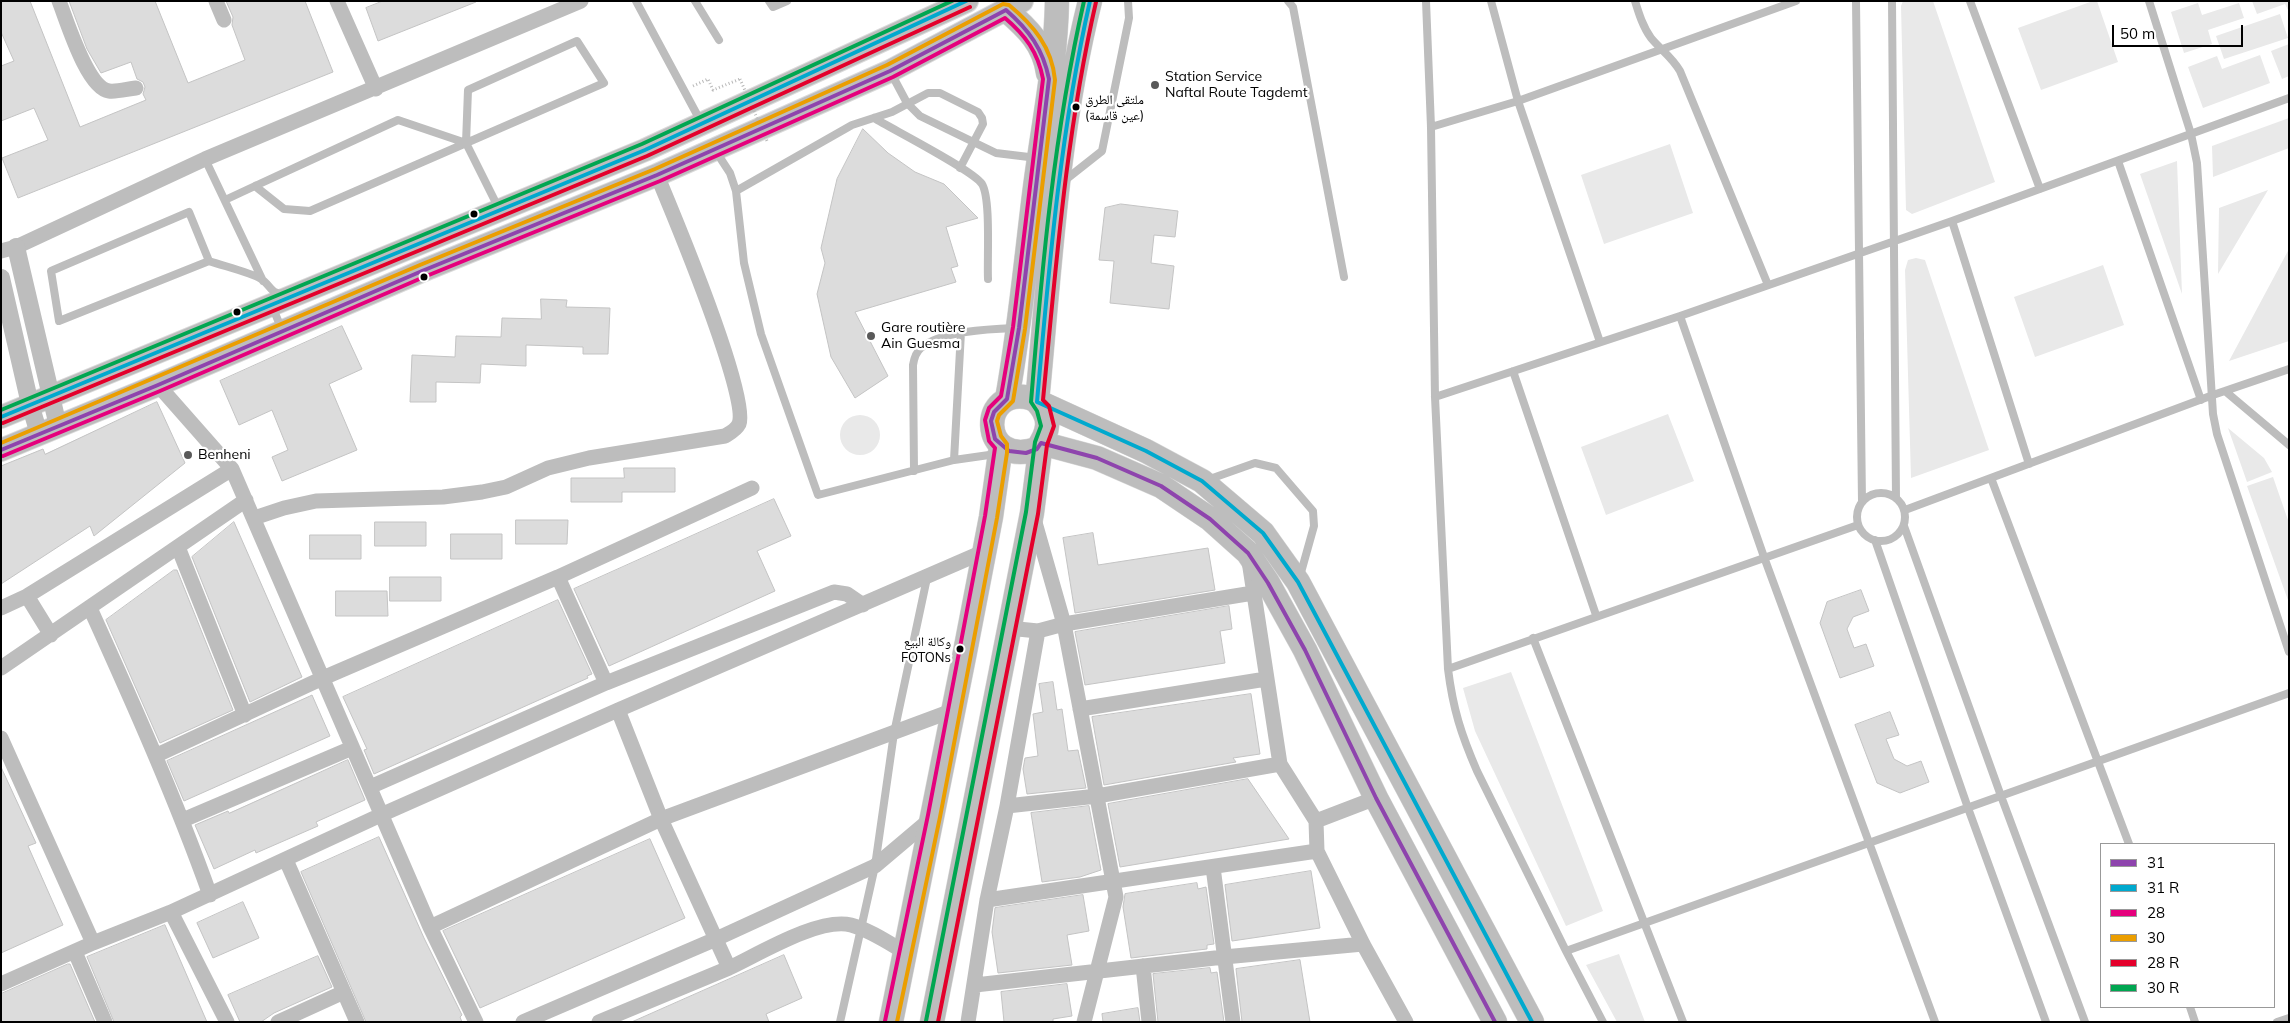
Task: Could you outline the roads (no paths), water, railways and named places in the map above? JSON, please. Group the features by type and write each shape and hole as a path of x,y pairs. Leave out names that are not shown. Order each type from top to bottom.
{"highway":[{"path":"1007,399 1019,328 1055,40 1057,1"},
{"path":"1001,450 1026,453 1037,449 1046,435 1047,417 1037,402 1070,95 1090,1"},
{"path":"1014,5 1042,50 1049,79"},
{"path":"891,1022 934,816 991,517 1001,450 995,439 991,421 994,412 1007,399 1022,396 1146,451 1202,481 1263,533 1298,582 1532,1022"},
{"path":"932,1022 1032,513 1042,443"},
{"path":"1042,443 1097,458 1160,486 1210,518 1248,553 1268,583 1305,650 1376,798 1495,1022"}],"main road":[{"path":"1,417 296,293 500,211 702,124 967,1"},
{"path":"1,450 714,149 890,71 1014,5"}],"street":[{"path":"59,1 88,73 97,84 107,91 136,88"},
{"path":"216,1 224,20"},
{"path":"49,430 51,396 9,249 205,159 376,89 581,1"},
{"path":"341,2 376,89"},
{"path":"254,518 316,500 442,497 482,492 506,487 548,468 589,458 725,436 734,431 739,423 737,396 714,322 657,174"},
{"path":"2,288 7,331 30,404 49,430"},
{"path":"158,385 232,469 430,927 476,1022"},
{"path":"1,608 27,596 232,469"},
{"path":"157,755 323,678 558,577 752,488"},
{"path":"1,668 246,500"},
{"path":"1032,513 1064,624 1116,898 1084,1022"},
{"path":"178,547 245,715"},
{"path":"1,984 93,943 210,895 382,814 983,552"},
{"path":"1248,553 1280,764 1316,821 1317,851 1363,944 1406,1022"},
{"path":"558,577 606,683"},
{"path":"370,787 606,683 834,592 847,594 863,605"},
{"path":"1008,628 1038,631 1064,624 1253,593"},
{"path":"27,596 50,635"},
{"path":"90,608 157,755 210,895"},
{"path":"968,1022 987,900 1007,806 1038,631"},
{"path":"1080,709 1266,679"},
{"path":"618,710 661,819 729,968"},
{"path":"430,927 661,819 954,710"},
{"path":"1,738 93,943"},
{"path":"183,820 352,748"},
{"path":"1007,806 1097,796 1280,764"},
{"path":"1316,821 1376,798"},
{"path":"523,1022 716,939 875,866 934,816"},
{"path":"987,900 1317,851"},
{"path":"286,860 357,1022"},
{"path":"1214,867 1233,1022"},
{"path":"171,912 227,1022"},
{"path":"599,1022 729,968 815,927 838,923 862,928 906,953"},
{"path":"975,985 1224,957 1363,944"},
{"path":"75,952 105,1022"},
{"path":"1143,966 1148,1022"},
{"path":"278,1022 344,992"}],"lane":[{"path":"636,1 702,124"},
{"path":"695,1 720,40"},
{"path":"769,1 773,7 787,1"},
{"path":"1059,186 1102,151 1129,18 1128,1"},
{"path":"1288,1 1293,7 1344,277"},
{"path":"1426,1 1431,127 1435,397 1448,669 1453,705 1464,741 1566,951 1603,1022"},
{"path":"1491,1 1518,101 1600,342"},
{"path":"1635,1 1645,28 1673,58 1680,71 1768,285"},
{"path":"1431,127 1518,101 1796,1"},
{"path":"1856,1 1862,502 1857,517 1858,525 1862,532 1874,540 1892,539 1904,526"},
{"path":"1892,1 1896,241 1896,498"},
{"path":"1970,1 2040,189"},
{"path":"2149,1 2191,134 2199,181 2217,434 2289,652"},
{"path":"255,186 284,209 310,211 466,144 604,84 577,40 468,90 466,144 500,211"},
{"path":"890,71 907,103 920,116 996,154 1039,158"},
{"path":"736,191 845,128 892,112 922,95 933,92 978,112 982,118 983,124 960,168"},
{"path":"1435,397 1680,316 1896,241 2289,98"},
{"path":"874,118 977,178 985,192 988,279"},
{"path":"225,200 398,120 466,144"},
{"path":"714,149 730,173 736,191 744,263 751,299 761,334 818,495 954,460 1001,450"},
{"path":"205,159 268,288 276,294 296,293"},
{"path":"2118,160 2201,400"},
{"path":"207,258 189,212 51,271 59,321 207,258 261,276"},
{"path":"1952,221 2029,464"},
{"path":"261,276 283,332"},
{"path":"1680,316 1764,557 1935,1022"},
{"path":"914,471 914,358 921,348 928,343 961,332 1019,328"},
{"path":"954,460 961,332"},
{"path":"1905,510 2226,390 2289,369"},
{"path":"1513,371 1596,616"},
{"path":"2226,390 2289,445"},
{"path":"1202,481 1254,464 1276,468 1313,511 1314,526 1298,582"},
{"path":"1991,478 2129,843"},
{"path":"1862,502 1878,492 1891,494 1905,510 1904,526 2085,1022"},
{"path":"1448,669 1858,525"},
{"path":"1874,540 1968,808 2046,1022"},
{"path":"840,1022 875,866 894,733 927,578"},
{"path":"1533,638 1683,1022"},
{"path":"1566,951 2289,693"},
{"path":"2190,1008 2196,1022"},
{"path":"2277,1022 2289,1018"}],"place":[{"name":"Station Service Naftal Route Tagdemt","path":"1155,85"},
{"name":"ملتقى الطرق (عين قاسمة)","path":"1076,107"},
{"name":"Gare routière Ain Guesma","path":"871,336"},
{"name":"Benheni","path":"188,455"},
{"name":"وكالة البيع FOTONs","path":"960,649"}]}
